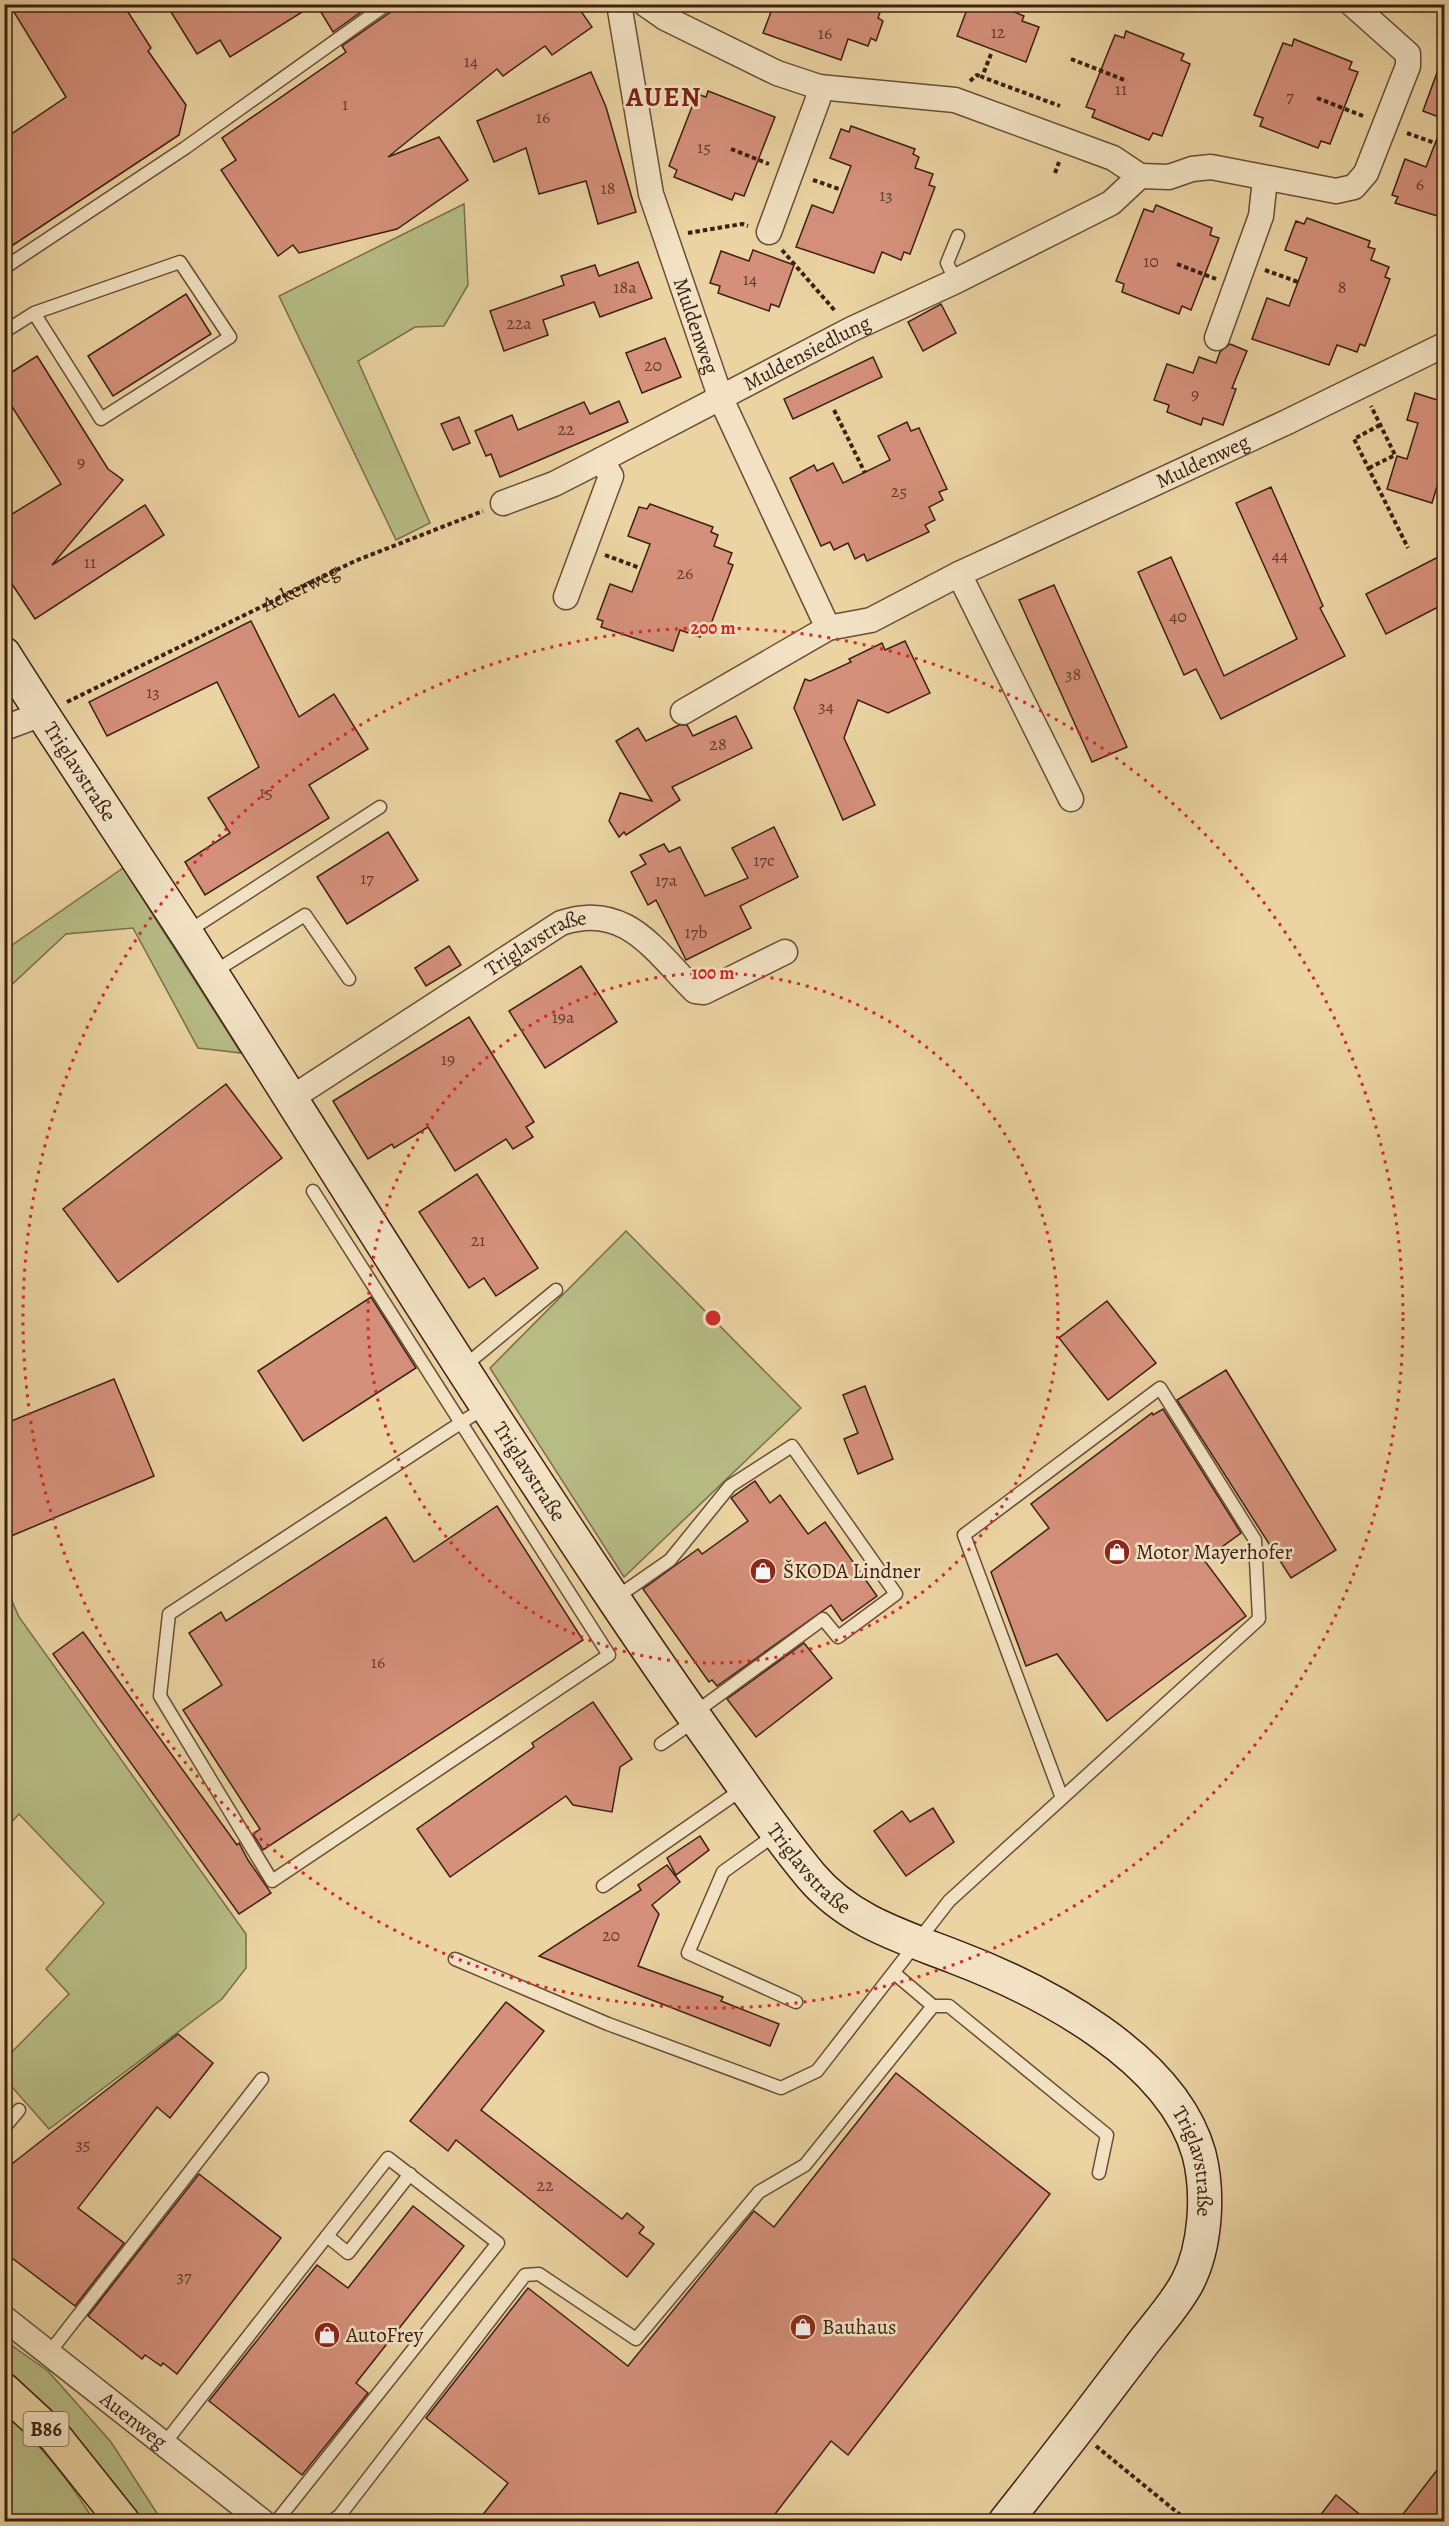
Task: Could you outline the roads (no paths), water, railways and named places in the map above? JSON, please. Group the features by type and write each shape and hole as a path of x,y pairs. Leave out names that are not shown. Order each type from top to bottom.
{"main road":[{"name":"B86","path":"4,2390 56,2438 83,2473"},
{"path":"83,2473 104,2522"},
{"path":"83,2473 123,2522"}],"street":[{"path":"645,4 665,18 734,54 819,87 955,100 1113,158 1140,176 1169,177 1192,169 1211,167 1336,191 1354,187 1366,173 1408,66 1408,54 1352,4"},
{"name":"Muldenweg","path":"625,5 651,194 721,399 828,628"},
{"path":"769,232 818,99 819,87"},
{"name":"Muldensiedlung","path":"602,460 852,329 956,281 1111,203 1140,176"},
{"path":"1217,338 1261,216 1265,179"},
{"name":"Muldenweg","path":"683,712 828,628 871,620 960,574 1287,422 1360,384 1444,345"},
{"path":"503,503 554,484 602,460 611,476 566,597"},
{"path":"960,574 1071,799"},
{"name":"Triglavstraße","path":"4,654 186,933 462,1368 474,1414 613,1599 744,1787 810,1875 847,1910 869,1923 959,1959 1031,1992 1099,2032 1137,2058 1167,2093 1184,2118 1199,2154 1203,2185 1203,2221 1198,2253 1186,2283 1078,2430 1005,2522"},
{"path":"4,728 42,714"},
{"name":"Triglavstraße","path":"290,1099 561,923 578,917 596,915 613,919 636,932 695,991 704,992 785,952"},
{"name":"Auenweg","path":"4,2318 263,2522"}],"lane":[{"path":"4,268 185,148 387,4"},
{"path":"956,281 947,263 958,236"},
{"path":"4,332 34,313 180,261 230,337 101,419 34,313"},
{"path":"186,933 380,807"},
{"path":"211,974 305,915 350,979"},
{"path":"313,1191 474,1414 609,1655 272,1881 160,1696 169,1614 474,1414"},
{"path":"462,1368 556,1290"},
{"path":"454,1959 608,2024 781,2088 817,2071 948,1901 1062,1798 1259,1619 1255,1540 1160,1389 964,1535 1062,1798"},
{"path":"613,1599 670,1560 730,1486 792,1446 896,1594 838,1637 823,1619 693,1714 684,1728 661,1744"},
{"path":"603,1886 744,1787"},
{"path":"777,1833 723,1872 688,1953 796,2002"},
{"path":"894,1973 933,2006 949,2006 1107,2135 1098,2173"},
{"path":"331,2522 340,2515 525,2275 539,2274 636,2339 759,2192 805,2164 933,2006"},
{"path":"49,2353 262,2079"},
{"path":"4,2128 19,2110"},
{"path":"164,2444 388,2158 498,2243 276,2522"},
{"path":"327,2236 348,2253 410,2174"}],"place":[{"name":"Motor Mayerhofer","path":"1117,1552"},
{"name":"ŠKODA Lindner","path":"763,1571"},
{"name":"Bauhaus","path":"803,2327"},
{"name":"AutoFrey","path":"327,2335"}],"district":[{"name":"AUEN","path":"664,97"}]}
